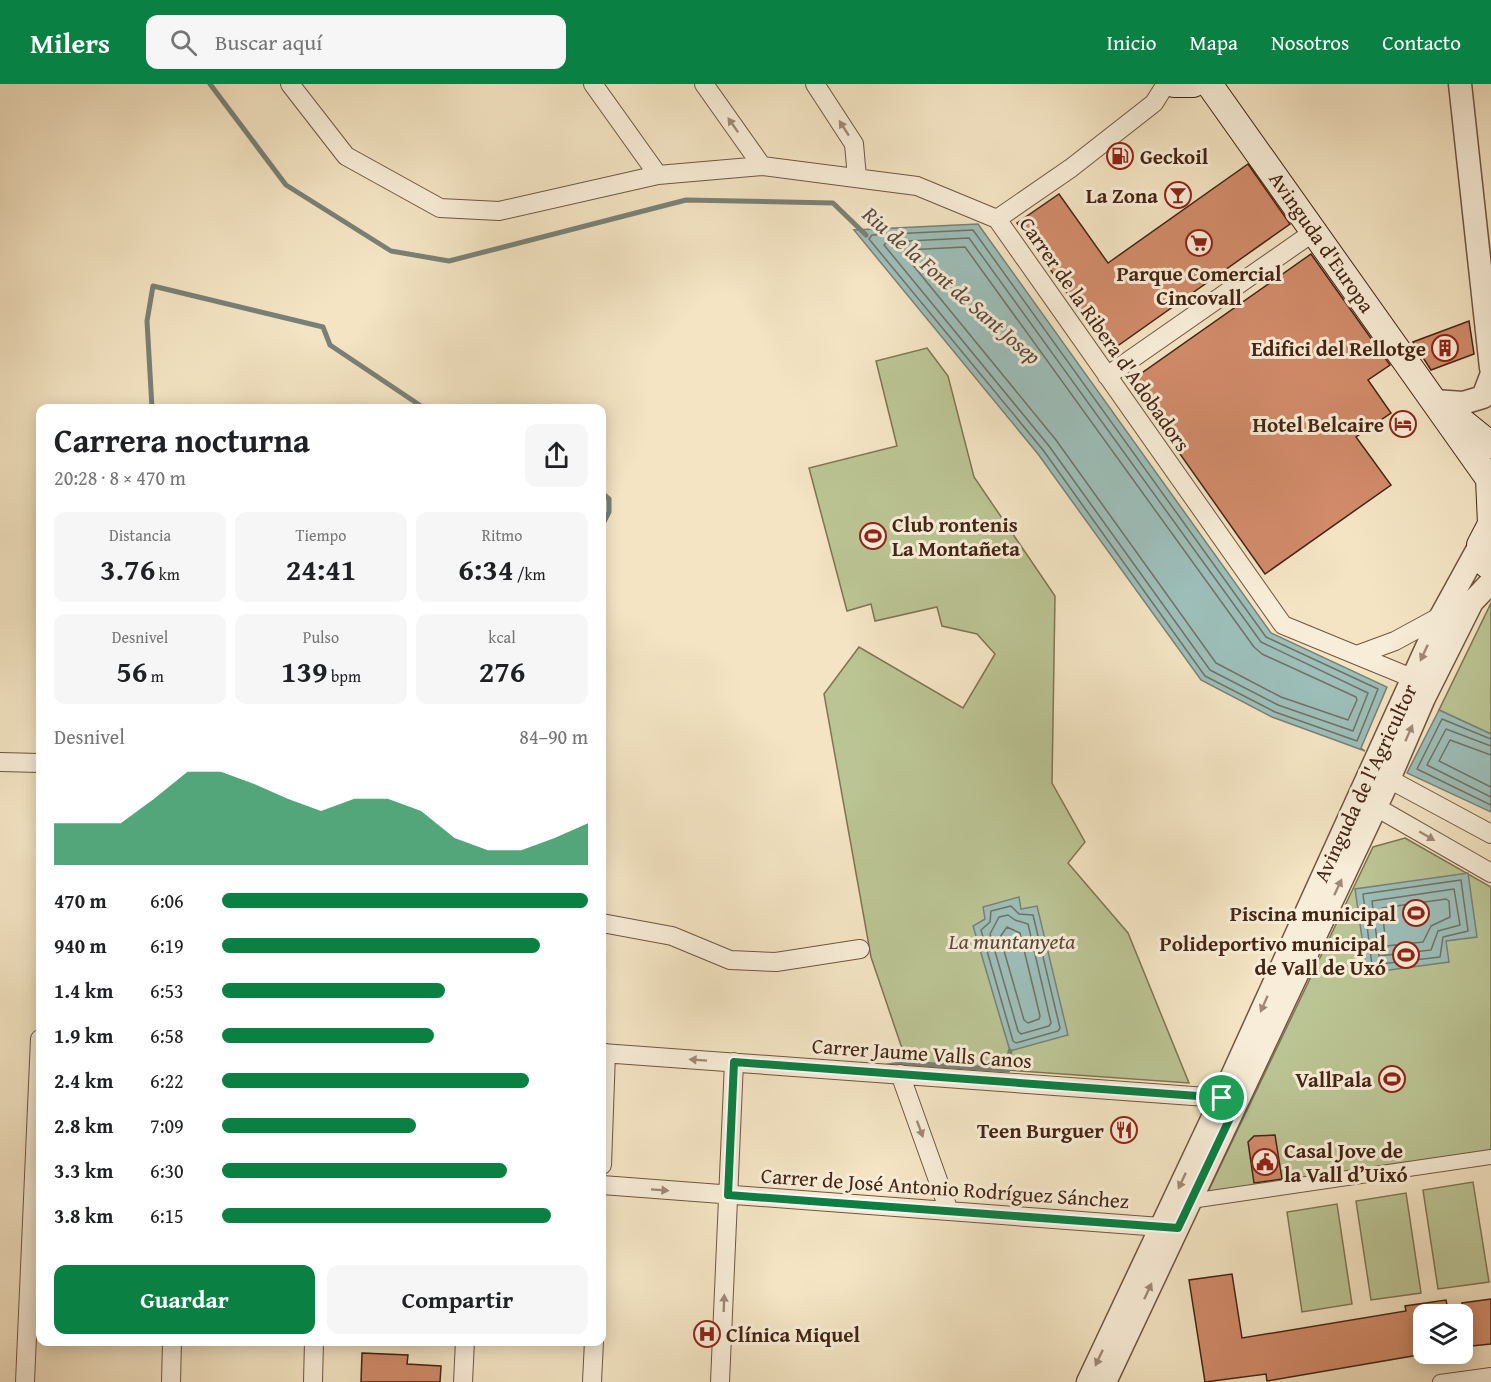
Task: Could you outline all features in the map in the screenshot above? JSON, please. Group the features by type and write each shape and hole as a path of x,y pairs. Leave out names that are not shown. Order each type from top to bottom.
{"main road":[{"path":"1174,84 1193,84"},
{"name":"Avinguda d'Europa","path":"1209,84 1434,401 1481,445 1489,479 1488,540"}],"street":[{"name":"Carrer de la Ribera d'Adobadors","path":"290,84 346,156 440,208 498,211 658,175 762,166 917,186 997,219 1283,625 1357,655 1414,689"},
{"path":"593,84 658,175"},
{"path":"704,84 762,166"},
{"path":"815,84 854,144 857,177"},
{"path":"997,219 1071,168 1154,103 1166,84"},
{"path":"1460,84 1491,368"},
{"path":"1107,376 1315,231"},
{"path":"1481,445 1483,397 1491,376"},
{"path":"1434,401 1462,403 1483,397"},
{"name":"Avinguda de l'Agricultor","path":"1105,1382 1169,1228 1191,1201 1230,1099 1376,807 1386,769 1441,616 1488,540"},
{"name":"Avinguda de l'Agricultor","path":"1414,689 1472,602 1491,582"},
{"path":"1357,655 1395,641 1441,616"},
{"path":"0,762 36,763"},
{"path":"1386,769 1491,834"},
{"name":"Avinguda de l'Agricultor","path":"1088,1382 1169,1228 1386,769"},
{"path":"1376,807 1491,873"},
{"path":"606,924 672,936 730,960 776,962 860,949"},
{"name":"Carrer Jaume Valls Canos","path":"606,1053 1230,1099"},
{"path":"720,1382 734,1062"},
{"path":"900,1074 949,1211"},
{"path":"1191,1201 1491,1157"},
{"name":"Carrer de José Antonio Rodríguez Sánchez","path":"606,1185 1169,1228"},
{"path":"25,1382 36,1194"},
{"path":"171,1382 172,1346"},
{"path":"313,1382 314,1346"},
{"path":"463,1382 465,1346"},
{"path":"592,1382 594,1346"},
{"path":"1440,1382 1491,1375"}],"green space":[{"path":"927,348 948,376 974,477 1055,596 1052,783 1085,842 1068,863 1128,933 1189,1083 907,1063 871,957 824,694 859,647 963,708 995,654 977,634 942,626 937,607 875,621 871,604 847,611 809,468 897,446 876,361"},
{"path":"1491,603 1491,734 1439,710"},
{"name":"Polideportivo municipal de Vall de Uxó","path":"1405,838 1491,887 1491,1152 1206,1196 1373,847"},
{"path":"1473,1182 1489,1282 1438,1289 1423,1190"},
{"path":"1406,1193 1421,1293 1371,1300 1356,1201"},
{"path":"1337,1204 1352,1304 1302,1312 1287,1212"}],"water":[{"path":"978,224 1271,633 1387,687 1361,748 1365,751 1272,717 1201,680 1038,454 854,230"},
{"path":"1439,710 1491,734 1491,812 1407,773"},
{"name":"Piscina municipal","path":"1468,873 1477,937 1446,941 1449,962 1367,973 1355,889"},
{"name":"La muntanyeta","path":"1019,897 1021,909 1037,906 1068,1035 1010,1051 973,926 985,919 983,907"}],"building":[{"name":"Parque Comercial Cincovall","path":"1248,164 1290,224 1109,352 1017,223 1059,194 1108,263"},
{"path":"1311,254 1390,365 1368,380 1391,413 1356,437 1391,485 1265,574 1129,382"},
{"name":"Edifici del Rellotge","path":"1469,321 1474,354 1431,370 1413,342"},
{"name":"Casal Jove de la Vall d’Uixó","path":"1275,1135 1282,1179 1254,1183 1248,1142 1254,1136"},
{"path":"1232,1274 1242,1338 1406,1311 1405,1306 1413,1305 1413,1356 1267,1381 1266,1374 1205,1382 1189,1280"},
{"path":"1491,1299 1491,1344 1473,1346 1473,1304 1462,1303"},
{"path":"1446,1300 1447,1304 1419,1304"},
{"path":"362,1353 408,1355 407,1364 441,1366 440,1382 361,1382"}],"waterway":[{"name":"Riu de la Font de Sant Josep","path":"210,84 286,185 391,251 449,261 686,200 833,203 866,235"},
{"path":"152,404 147,321 153,286 323,327 330,345 418,404"},
{"path":"606,496 609,499 609,512 606,518"},
{"path":"887,1066 907,1063 1008,1070 1010,1051"}],"place":[{"name":"Geckoil","path":"1120,156"},
{"name":"La Zona","path":"1178,195"},
{"name":"Parque Comercial Cincovall","path":"1199,243"},
{"name":"Edifici del Rellotge","path":"1445,348"},
{"name":"Hotel Belcaire","path":"1403,424"},
{"name":"Club rontenis La Montañeta","path":"873,536"},
{"name":"Piscina municipal","path":"1416,913"},
{"name":"Polideportivo municipal de Vall de Uxó","path":"1406,955"},
{"name":"VallPala","path":"1392,1079"},
{"name":"Teen Burguer","path":"1124,1130"},
{"name":"Casal Jove de la Vall d’Uixó","path":"1265,1162"},
{"name":"Clínica Miquel","path":"707,1334"}],"route":[{"path":"734,1062 1222,1098 1239,1099 1178,1228 728,1195 734,1062"}]}
